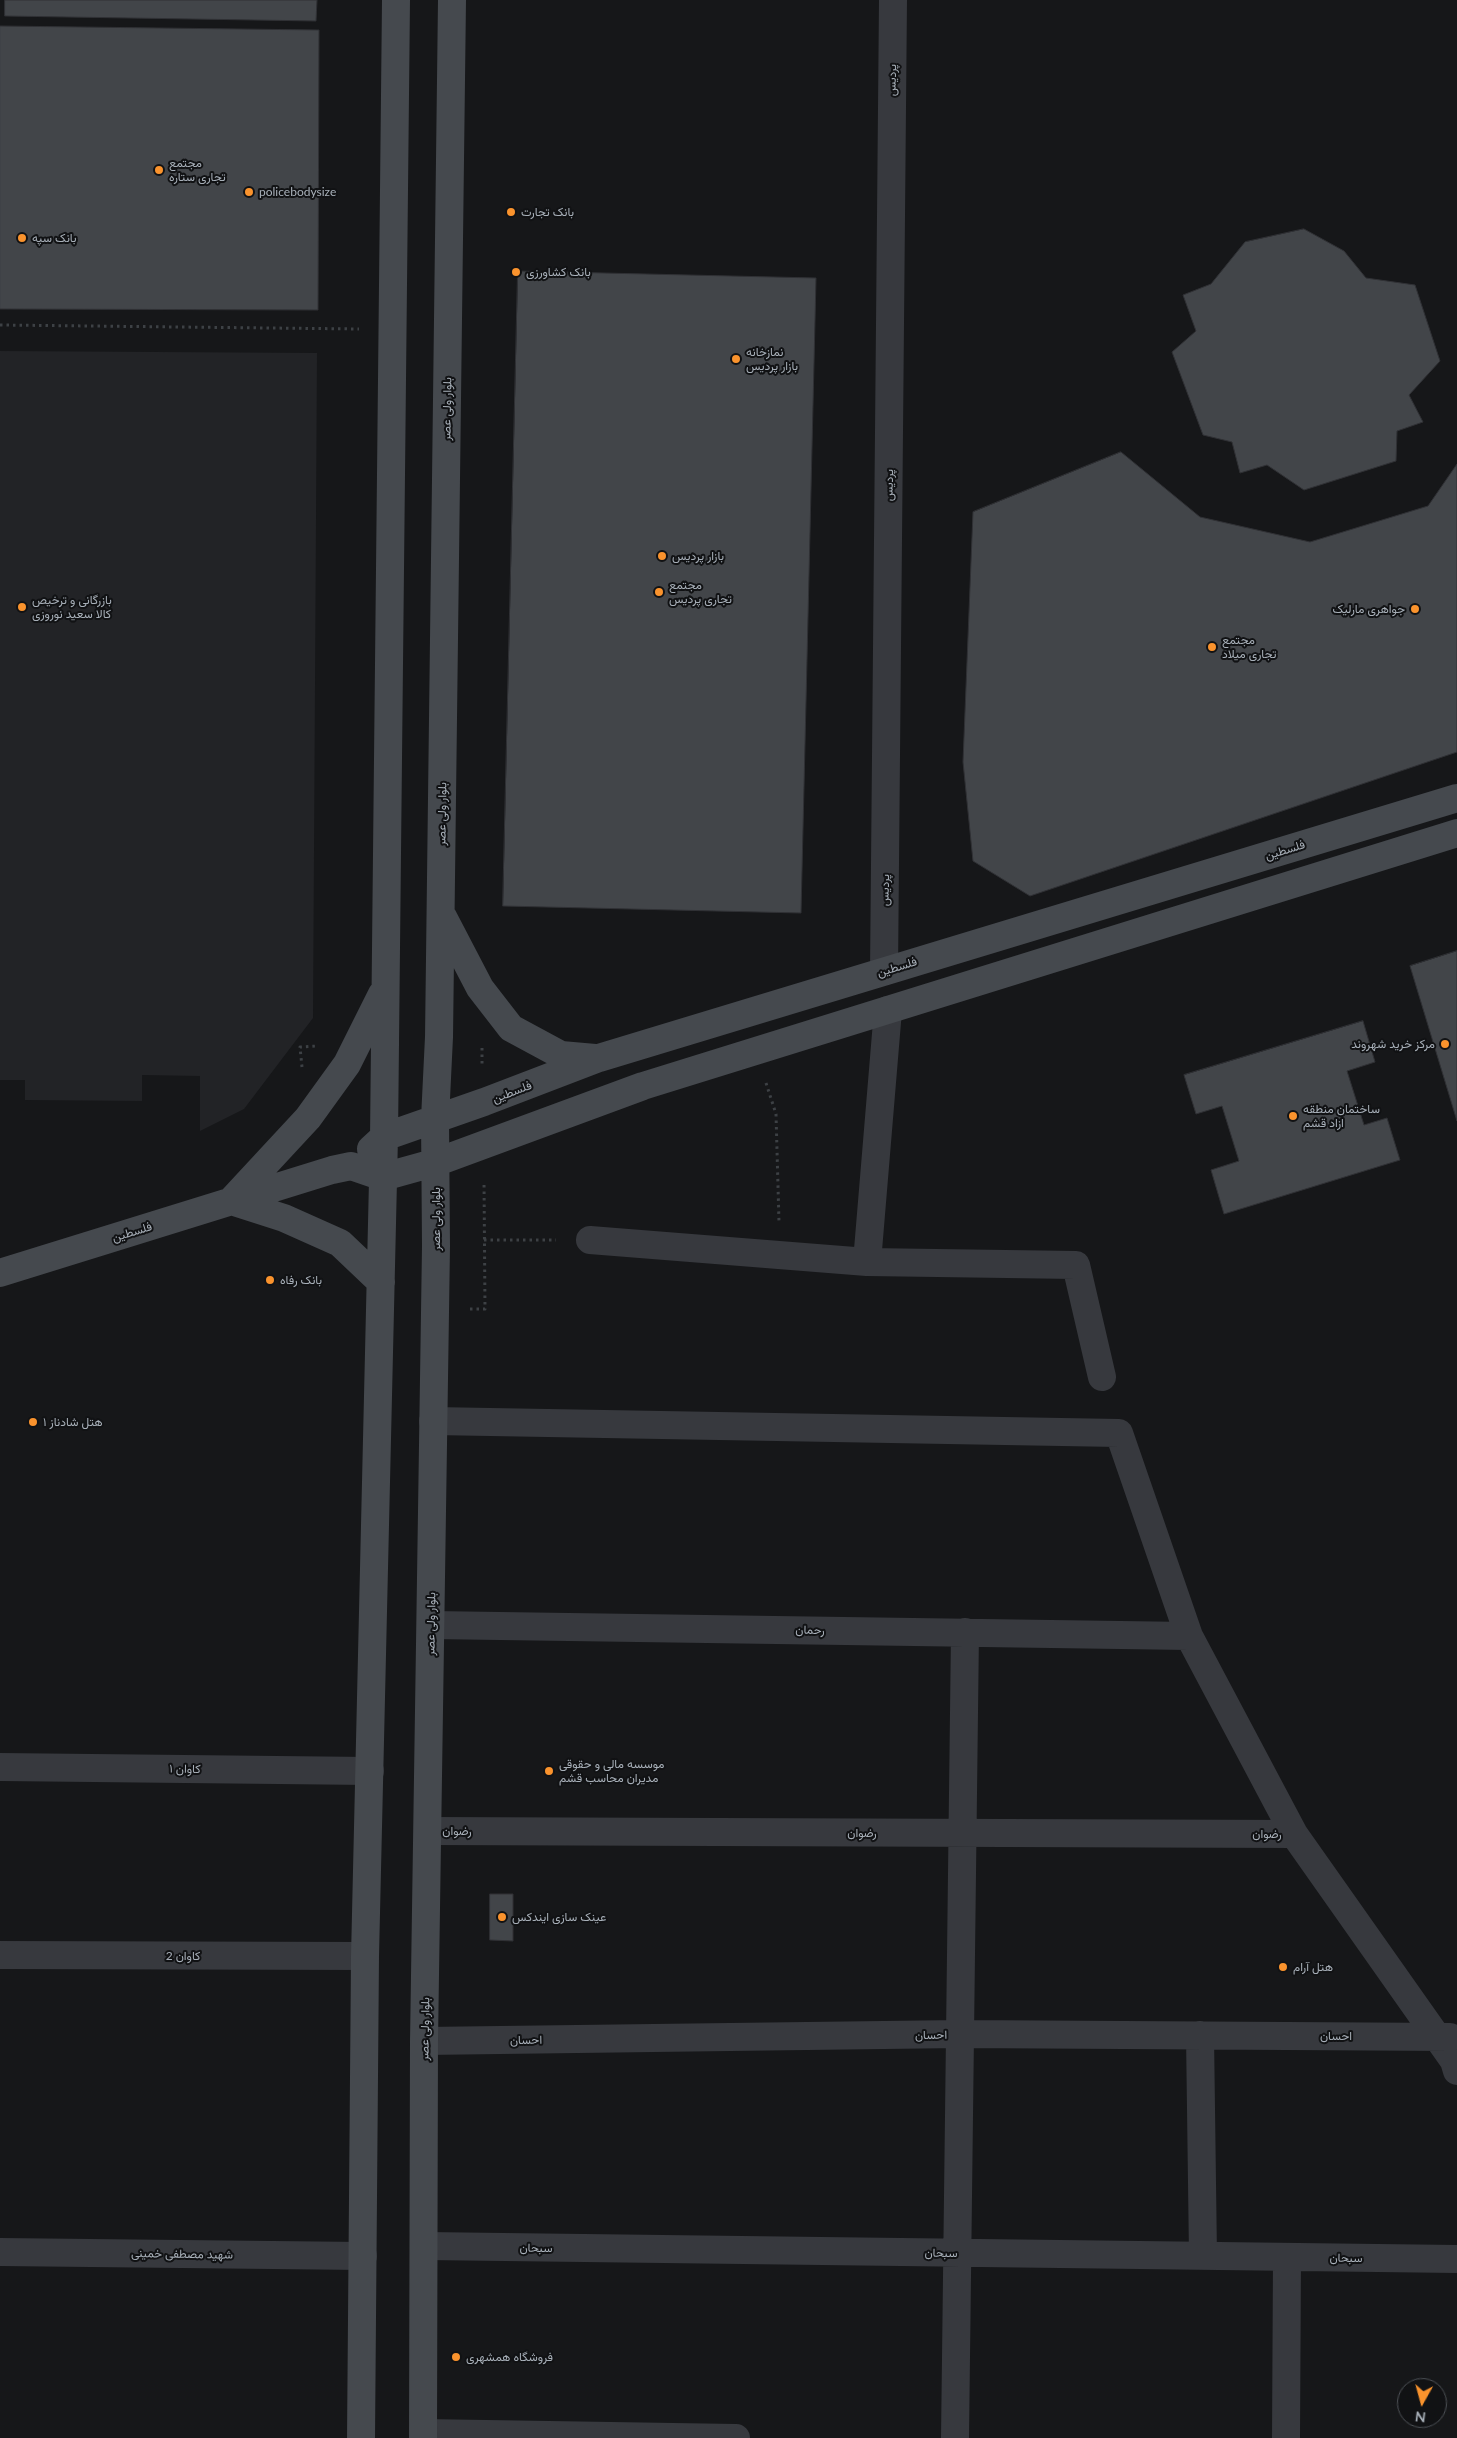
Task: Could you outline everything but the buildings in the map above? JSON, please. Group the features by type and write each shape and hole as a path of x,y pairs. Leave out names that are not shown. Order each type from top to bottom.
{"main road":[{"path":"361,2438 366,1956 384,1137 396,0"},
{"name":"بلوار ولی عصر","path":"424,2435 424,2041 429,1831 437,1162 434,1118 439,1036 441,914 452,0"},
{"name":"فلسطین","path":"0,1273 231,1201 351,1166 384,1137 484,1102 599,1058 1457,798"},
{"path":"351,1166 383,1177 437,1162 643,1086 1457,833"},
{"path":"441,914 480,988 511,1028 561,1055 599,1058"},
{"path":"381,1282 340,1243 284,1218 231,1201 308,1118 347,1064 385,989"}],"street":[{"name":"پردیس","path":"884,971 893,0"},
{"path":"867,1262 888,1010"},
{"path":"590,1240 867,1262 1076,1265 1102,1377"},
{"path":"433,1421 1119,1433 1189,1636 1294,1834 1447,2036 1457,2071"},
{"name":"رحمان","path":"431,1625 1189,1636"},
{"path":"955,2438 965,1632"},
{"name":"کاوان ۱","path":"0,1767 370,1771"},
{"name":"رضوان","path":"429,1831 1294,1834"},
{"name":"کاوان 2","path":"0,1955 366,1956"},
{"name":"احسان","path":"424,2041 960,2034 1447,2036"},
{"path":"1200,2035 1203,2256"},
{"name":"سبحان","path":"425,2246 1457,2259"},
{"name":"شهید مصطفی خمینی","path":"0,2252 363,2256"},
{"path":"1286,2438 1287,2257"},
{"path":"424,2435 736,2438"}],"path":[{"path":"0,325 392,329"},
{"path":"756,1051 776,1114 780,1255"},
{"path":"484,1240 590,1240"}],"shaded area":[{"path":"0,351 317,353 313,1018 244,1109 200,1131 200,1076 142,1075 142,1101 25,1100 25,1080 0,1080"}],"place":[{"name":"مجتمع تجاری ستاره","path":"159,170"},
{"name":"policebodysize","path":"249,192"},
{"name":"بانک تجارت","path":"511,212"},
{"name":"بانک سپه","path":"22,238"},
{"name":"بانک کشاورزی","path":"516,272"},
{"name":"نمازخانه بازار پردیس","path":"736,359"},
{"name":"بازار پردیس","path":"662,556"},
{"name":"مجتمع تجاری پردیس","path":"659,592"},
{"name":"بازرگانی و ترخیص کالا سعید نوروزی","path":"22,607"},
{"name":"جواهری مارلیک","path":"1415,609"},
{"name":"مجتمع تجاری میلاد","path":"1212,647"},
{"name":"مرکز خرید شهروند","path":"1445,1044"},
{"name":"ساختمان منطقه ازاد قشم","path":"1293,1116"},
{"name":"بانک رفاه","path":"270,1280"},
{"name":"هتل شادناز ۱","path":"33,1422"},
{"name":"موسسه مالی و حقوقی مدیران محاسب قشم","path":"549,1771"},
{"name":"عینک سازی ایندکس","path":"502,1917"},
{"name":"هتل آرام","path":"1283,1967"},
{"name":"فروشگاه همشهری","path":"456,2357"}]}
